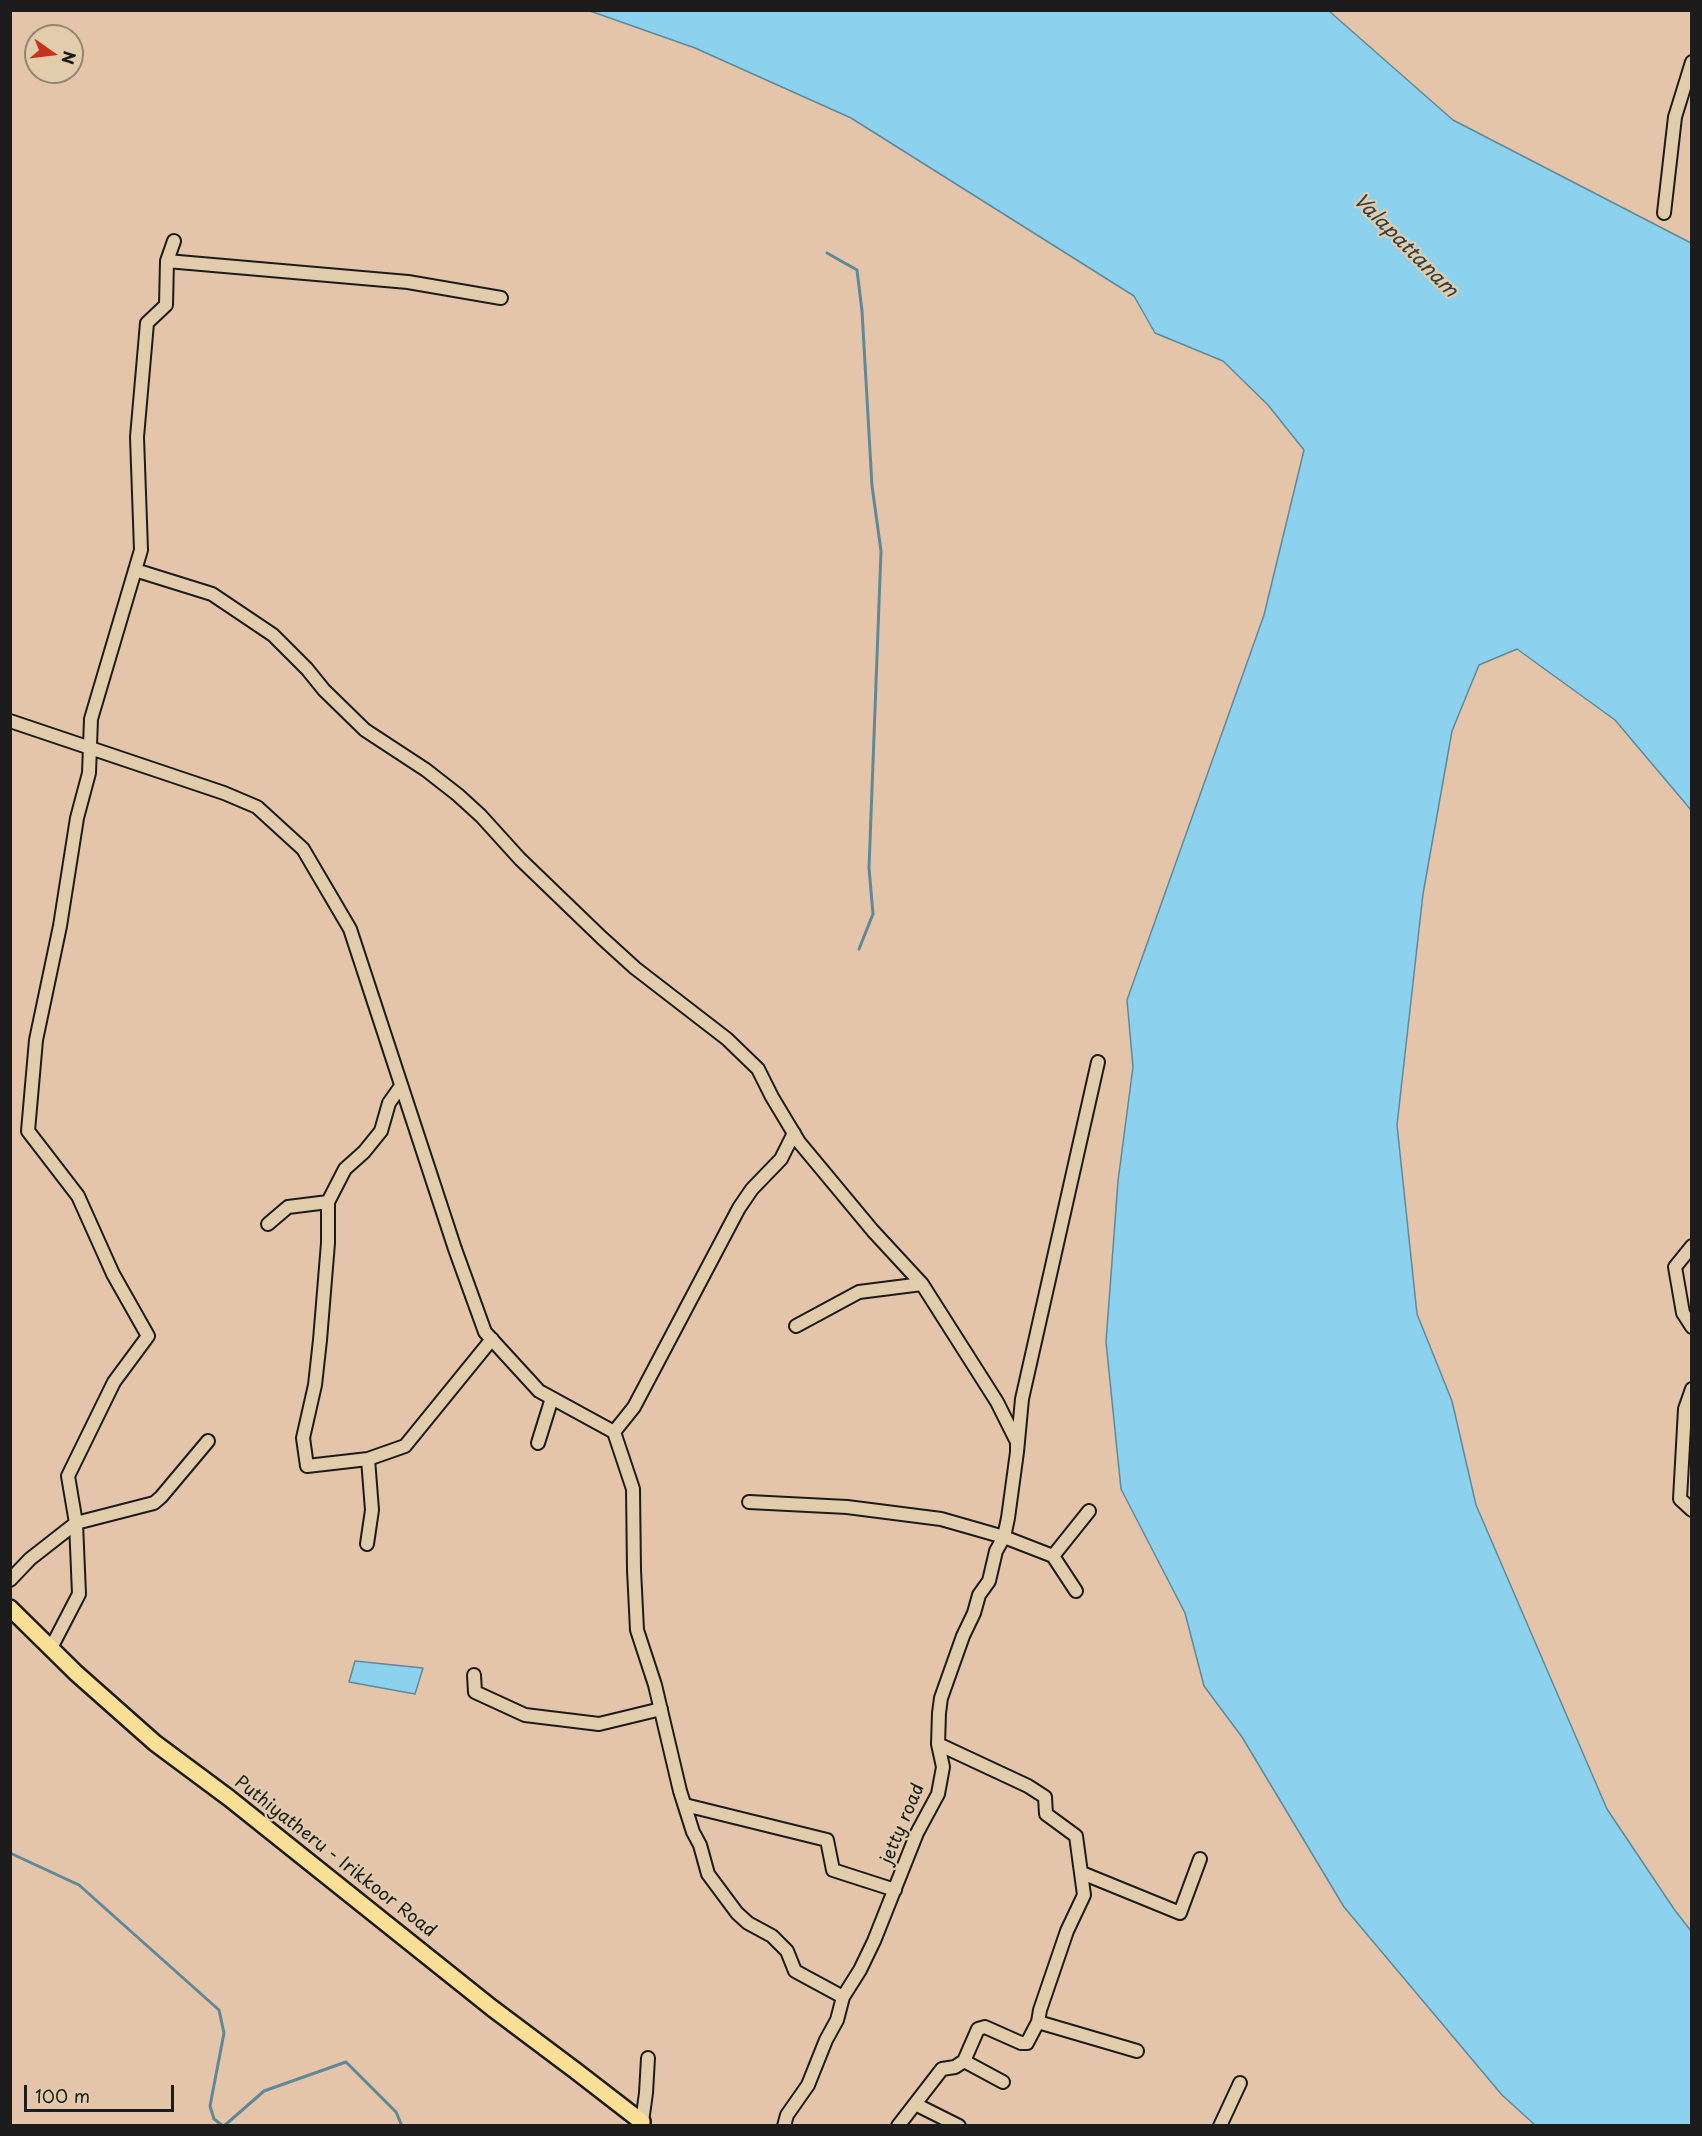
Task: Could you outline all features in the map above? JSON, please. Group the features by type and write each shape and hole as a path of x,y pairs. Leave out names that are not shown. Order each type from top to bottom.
{"main road":[{"name":"Puthiyatheru - Irikkoor Road","path":"10,1608 155,1743 230,1798 641,2124"}],"street":[{"path":"1664,213 1675,117 1692,62"},
{"path":"51,1648 79,1594 76,1523 68,1476 114,1382 148,1336 113,1274 78,1196 28,1131 36,1040 60,926 77,818 89,773 92,719 141,550 137,437 147,323 166,305 167,261 174,241"},
{"path":"167,261 408,282 501,298"},
{"path":"135,570 212,594 273,635 365,730 426,770 458,795 481,816 520,859 635,968 727,1039 758,1070 794,1133 873,1231 922,1284 997,1402 1017,1442 1017,1452"},
{"path":"10,721 224,793 257,807 303,849 350,929 485,1332 539,1390 614,1432 633,1489 634,1570 638,1630 661,1709 680,1791 708,1874 737,1913 748,1923 772,1936 787,1951 795,1971 843,1997"},
{"name":"jetty road","path":"784,2126 788,2115 808,2085 826,2040 837,2020 843,1997 860,1970 896,1890 917,1833 938,1794 943,1767 938,1744 942,1698 963,1636 974,1614 979,1596 989,1581 996,1551 1004,1537 1017,1452 1022,1400 1098,1062"},
{"path":"401,1086 389,1103 381,1131 364,1152 345,1169 328,1202 328,1243 320,1340 315,1385 303,1438 307,1466 368,1459 405,1446 492,1339"},
{"path":"614,1432 634,1407 739,1208 752,1189 781,1159 794,1133"},
{"path":"268,1224 288,1207 328,1202"},
{"path":"1692,1246 1675,1267 1683,1313 1692,1327"},
{"path":"796,1326 859,1292 922,1284"},
{"path":"1692,1389 1685,1409 1680,1499 1692,1510"},
{"path":"538,1443 552,1398"},
{"path":"10,1580 30,1559 76,1523 154,1503 208,1441"},
{"path":"367,1544 372,1510 368,1459"},
{"path":"748,1502 847,1507 941,1519 1004,1537 1053,1556 1076,1591"},
{"path":"1053,1556 1089,1510"},
{"path":"474,1675 475,1692 525,1715 599,1724 661,1709"},
{"path":"898,2126 942,2068 955,2067 964,2061 971,2042 981,2027 1024,2044 1027,2043 1038,2022 1067,1931 1084,1895 1076,1836 1046,1814 1044,1797 1028,1786 938,1744"},
{"path":"685,1805 827,1840 833,1870 896,1890"},
{"path":"1082,1874 1180,1913 1200,1859"},
{"path":"1038,2022 1137,2051"},
{"path":"641,2124 646,2094 648,2058"},
{"path":"964,2061 1003,2082"},
{"path":"1220,2126 1240,2083"},
{"path":"915,2104 959,2126"}],"water":[{"name":"Valapattanam","path":"590,11 1329,11 1453,120 1691,243 1691,810 1615,720 1517,649 1479,665 1452,731 1423,894 1397,1125 1417,1314 1452,1401 1476,1505 1607,1809 1691,1931 1691,2125 1535,2125 1502,2095 1344,1907 1242,1737 1204,1686 1185,1613 1121,1489 1106,1342 1118,1181 1133,1067 1127,1000 1264,615 1304,450 1268,405 1223,361 1155,333 1134,296 851,118 695,48"},
{"path":"355,1661 423,1668 415,1694 349,1682"}],"waterway":[{"path":"827,253 857,270 862,311 872,486 881,551 869,868 873,914 859,949"},
{"path":"10,1853 79,1885 219,2010 224,2033 210,2106 214,2119 223,2126"},
{"path":"224,2126 264,2091 346,2062 396,2112 402,2126"}]}
